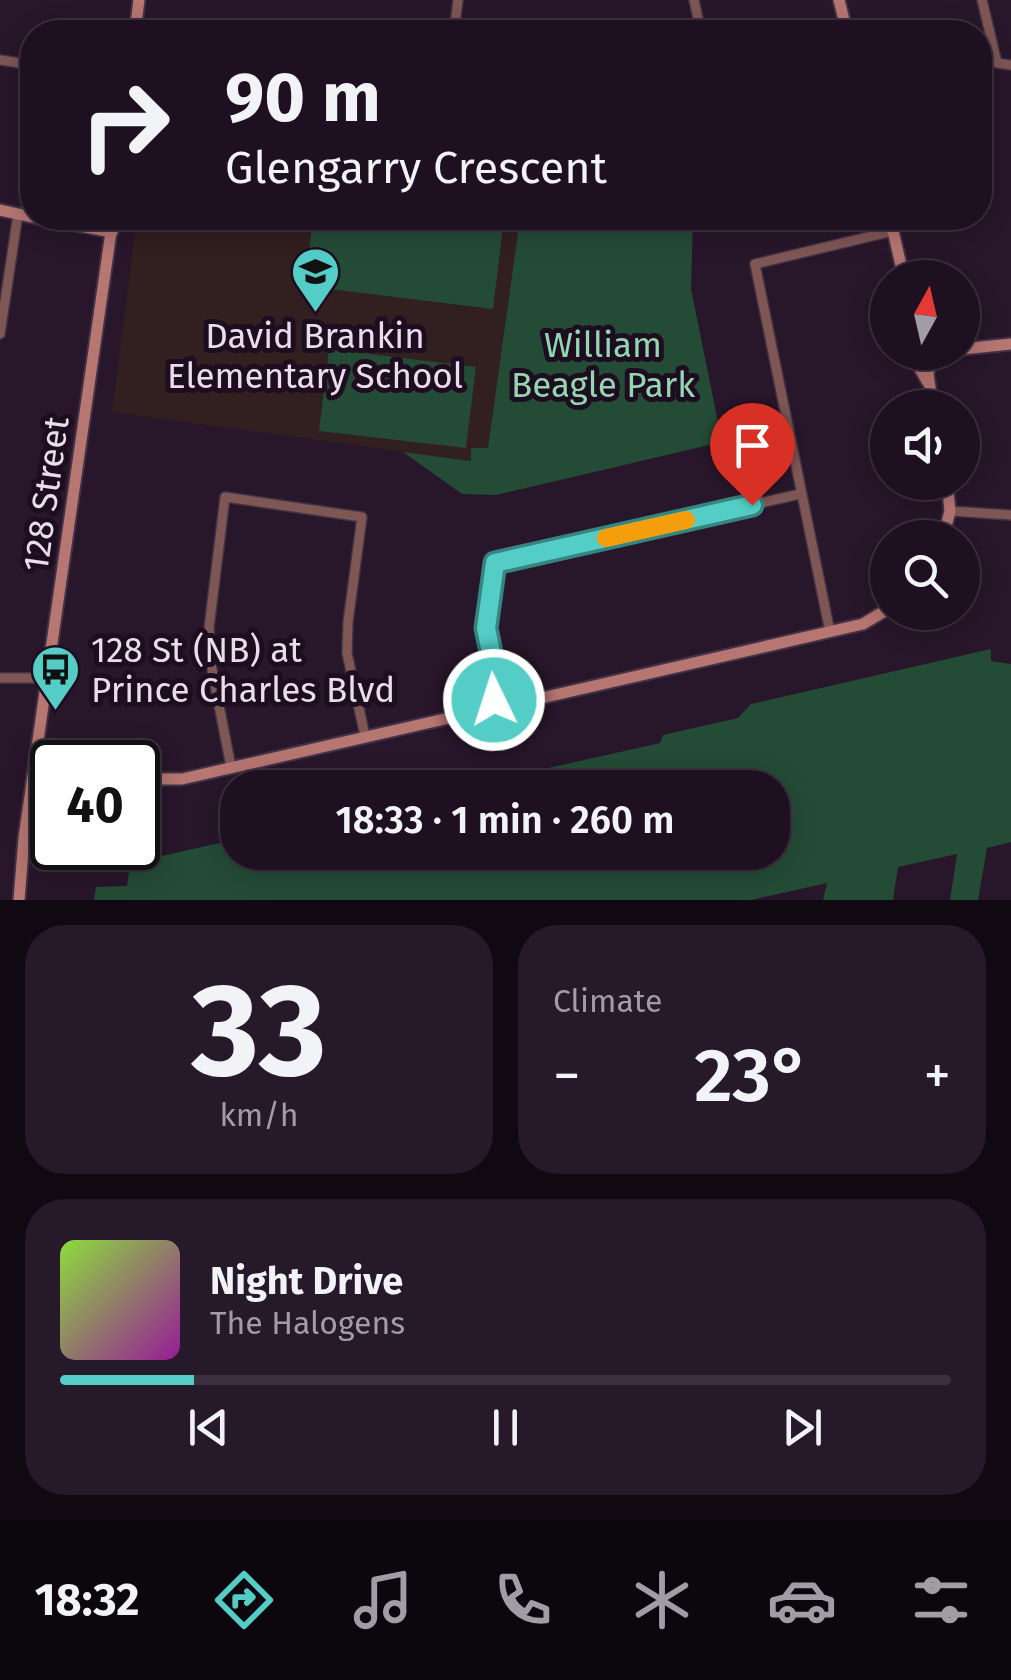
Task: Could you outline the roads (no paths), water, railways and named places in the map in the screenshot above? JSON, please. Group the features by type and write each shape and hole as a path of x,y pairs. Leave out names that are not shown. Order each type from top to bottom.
{"street":[{"path":"992,42 997,63 1011,65"},
{"path":"0,210 18,214 0,334"},
{"path":"102,230 112,232"},
{"path":"830,632 755,264 871,230"},
{"path":"892,230 900,260"},
{"name":"128 Street","path":"38,740 112,232"},
{"path":"980,347 1011,344"},
{"path":"503,705 486,628 495,563 800,494"},
{"path":"231,768 210,664 210,628 224,497 362,518 347,653 365,736"},
{"path":"948,520 949,500"},
{"path":"950,511 1011,515"},
{"path":"160,779 182,779 231,768 830,632 870,619"},
{"path":"0,678 47,678"},
{"name":"128 Street","path":"15,900 30,796"}],"place":[{"name":"David Brankin Elementary School","path":"315,314"},
{"name":"128 St (NB) at Prince Charles Blvd","path":"56,712"}],"park label":[{"name":"William Beagle Park","path":"603,365"}]}
